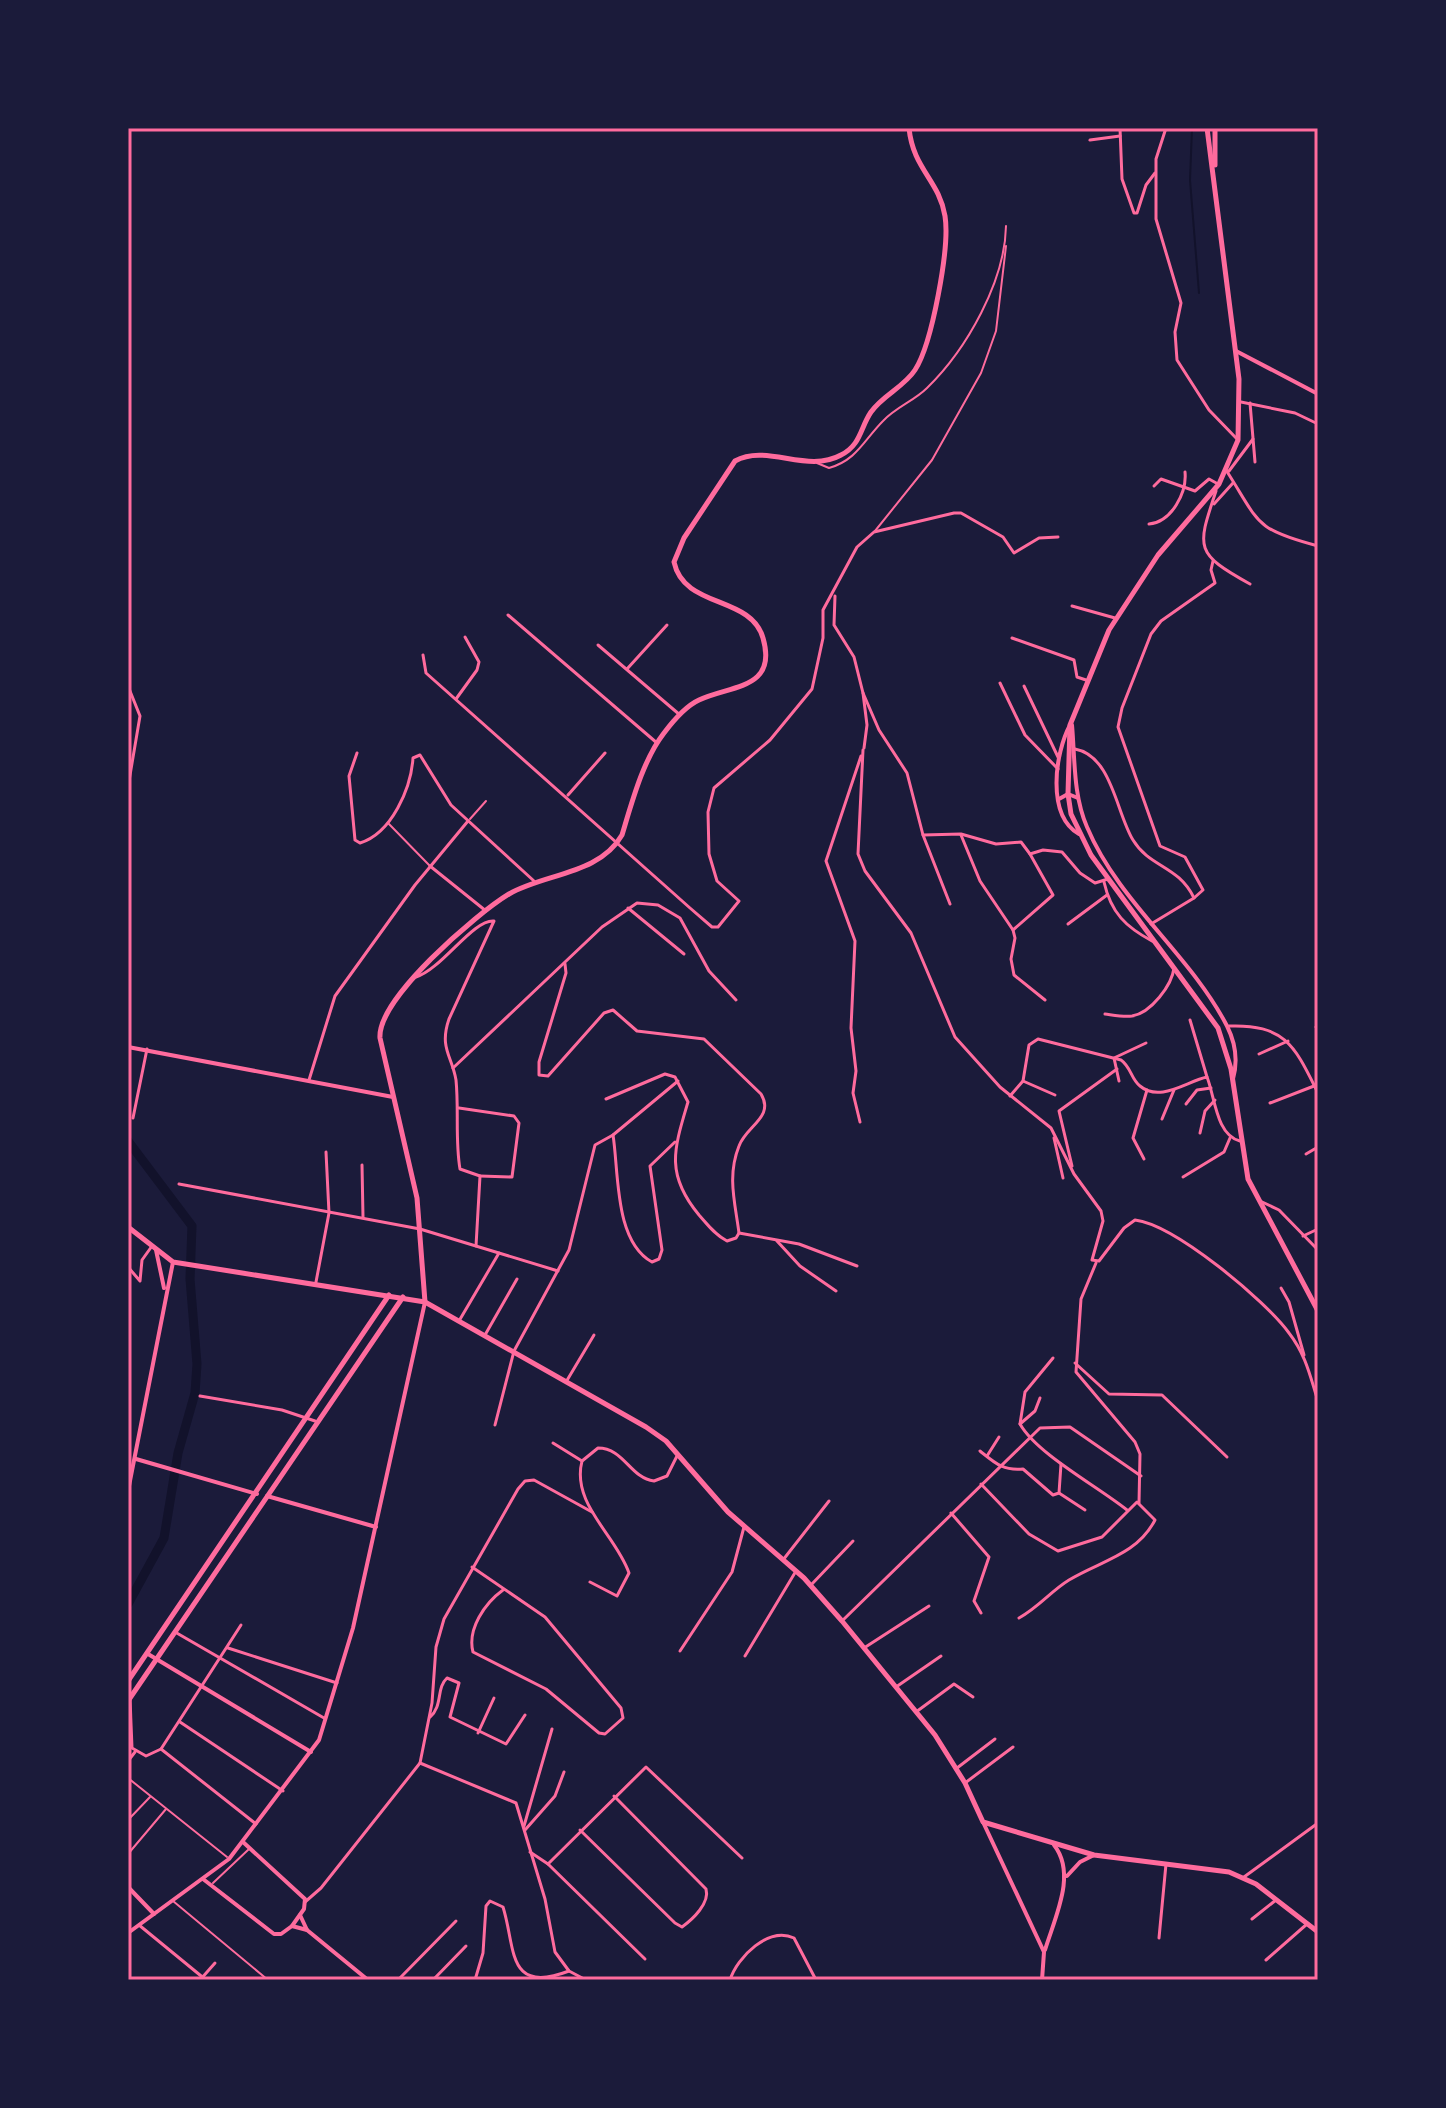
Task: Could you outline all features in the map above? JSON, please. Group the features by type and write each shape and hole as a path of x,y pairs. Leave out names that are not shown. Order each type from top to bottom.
{"main road":[{"path":"425,1302 420,1229 381,1022 416,977 463,929 486,911 511,893 570,873 619,841 657,743 680,715 702,698 751,683 765,656 761,633 749,618 692,591 680,577 674,562 706,501 732,464 741,458 757,456 817,463 831,460 854,447 872,411 914,373 935,305 946,250 945,215 935,188 914,156 909,128"},
{"path":"1205,128 1215,178 1236,351 1241,402 1238,440 1219,484 1158,555 1115,618 1086,680 1071,722 1068,794 1071,814 1106,881 1218,1028 1232,1080 1240,1141 1257,1199 1318,1311"},
{"path":"1215,128 1215,178"},
{"path":"128,1227 176,1262 316,1282 425,1302 654,1432 744,1527 811,1585 842,1621 957,1768 983,1822 1094,1855 1244,1877 1318,1932"},
{"path":"128,1681 389,1295"},
{"path":"129,1700 315,1421 403,1297"},
{"path":"357,1346 367,1351"}],"street":[{"path":"1120,128 1122,179 1134,213 1137,213 1146,185 1155,173"},
{"path":"1166,128 1155,173 1157,228 1181,303 1175,332 1177,360 1209,410 1238,440"},
{"path":"1090,140 1120,136"},
{"path":"1006,226 996,331 981,373 932,460 874,532 850,556 836,580 834,625 854,657 867,725 858,854 865,871 911,933 952,1032 1010,1096 1035,1114 1054,1134 1072,1170 1103,1216 1092,1258 1096,1263"},
{"path":"817,463 829,468 850,459 885,418 932,383 972,327 992,288 1006,243"},
{"path":"1236,351 1318,395"},
{"path":"1241,402 1295,413 1318,424"},
{"path":"1250,403 1255,462"},
{"path":"1255,436 1227,471 1251,514 1266,530 1318,546"},
{"path":"1149,524 1159,522 1187,487 1185,472"},
{"path":"1154,486 1157,481 1167,479 1199,490 1209,479 1219,484 1201,538 1213,561 1250,584"},
{"path":"1211,506 1234,482"},
{"path":"874,532 961,513 1003,537 1014,553 1039,538 1058,537"},
{"path":"1151,924 1203,890 1185,857 1160,846 1118,727 1122,708 1151,634 1161,621 1215,583 1211,570 1213,561"},
{"path":"423,655 426,673 619,841 712,927 726,920 739,901 717,881 709,854 708,812 714,788 770,740 812,689 821,650 823,610 835,593"},
{"path":"1072,606 1115,618"},
{"path":"508,615 657,743"},
{"path":"627,669 667,625"},
{"path":"456,699 479,666 477,655 465,637"},
{"path":"1012,638 1074,660 1077,677 1086,680"},
{"path":"598,645 680,715"},
{"path":"1000,683 1025,735 1058,769"},
{"path":"128,686 140,716 128,787"},
{"path":"1024,686 1058,757"},
{"path":"863,693 879,730 907,773 923,835 950,904"},
{"path":"1071,722 1081,809 1104,859 1227,1026 1237,1059 1232,1080"},
{"path":"1071,722 1058,757 1059,799 1070,828 1081,835"},
{"path":"1075,749 1087,752 1110,785 1130,836 1143,856 1177,873 1194,898"},
{"path":"860,1122 853,1093 856,1071 851,1028 855,941 826,861 863,750"},
{"path":"357,753 349,776 355,840 360,843 373,837 387,822 408,788 416,755 426,760 448,802 537,883"},
{"path":"567,796 605,753"},
{"path":"1059,799 1068,794 1078,798"},
{"path":"309,1080 335,996 430,866 486,801"},
{"path":"1062,813 1071,814 1081,809"},
{"path":"387,822 430,866 486,911"},
{"path":"923,835 961,834 989,844 1021,842 1053,895 1013,930"},
{"path":"961,834 980,881 1013,930 1015,942 1011,959 1014,975 1045,1000"},
{"path":"1030,854 1043,850 1062,852 1084,876 1095,883 1106,881 1107,895 1127,926 1138,935 1150,939 1168,961"},
{"path":"1068,924 1107,895"},
{"path":"453,1068 602,927 628,908 651,902 680,918 709,971 736,1000"},
{"path":"628,908 684,954"},
{"path":"680,918 690,908"},
{"path":"416,977 437,967 485,922 495,922 446,1027 445,1051 453,1068 458,1107 460,1169 480,1176 512,1177 519,1123 514,1116 458,1107"},
{"path":"565,964 566,973 539,1062 539,1075 548,1076 604,1013 613,1010 637,1031 696,1037 718,1048 765,1100 765,1113 739,1143 732,1172 739,1233 734,1239 723,1239 693,1208 675,1175 675,1142 688,1102 678,1081 665,1074 606,1099"},
{"path":"1105,1014 1131,1016 1141,1012 1172,983 1174,968"},
{"path":"1190,1020 1222,1126 1230,1138 1240,1141"},
{"path":"1227,1026 1263,1027 1288,1041 1296,1049 1318,1093"},
{"path":"1010,1096 1023,1081 1025,1054 1034,1039 1114,1058 1126,1064 1137,1084 1147,1090 1164,1093 1207,1077"},
{"path":"1259,1054 1288,1041"},
{"path":"1114,1058 1146,1043"},
{"path":"128,1047 393,1097"},
{"path":"133,1118 147,1049"},
{"path":"1114,1058 1119,1081"},
{"path":"1072,1170 1059,1111 1117,1069"},
{"path":"495,1425 514,1351 571,1242 595,1145 613,1135 678,1081"},
{"path":"1023,1081 1055,1095"},
{"path":"1270,1103 1314,1086"},
{"path":"1186,1104 1197,1090 1211,1088"},
{"path":"1144,1159 1133,1138 1147,1090"},
{"path":"1162,1119 1174,1090"},
{"path":"1200,1133 1205,1111 1215,1100"},
{"path":"1054,1134 1063,1178"},
{"path":"613,1135 627,1226 637,1249 652,1262 659,1259 662,1250 649,1170 654,1158 675,1142"},
{"path":"1183,1177 1224,1152 1230,1138"},
{"path":"1306,1154 1318,1147"},
{"path":"316,1282 329,1213 326,1152"},
{"path":"362,1165 363,1219"},
{"path":"476,1246 480,1176"},
{"path":"179,1184 420,1229 558,1271"},
{"path":"1257,1199 1279,1210 1318,1250"},
{"path":"1019,1618 1045,1602 1069,1580 1119,1557 1136,1544 1155,1520 1139,1503 1141,1476 1135,1442 1078,1377 1075,1363 1081,1299 1096,1263 1132,1222 1138,1220 1157,1227 1206,1258 1267,1308 1305,1358"},
{"path":"1302,1236 1318,1229"},
{"path":"739,1233 799,1244 857,1266"},
{"path":"777,1241 800,1266 836,1291"},
{"path":"128,1267 140,1281 142,1260 154,1248"},
{"path":"154,1248 165,1290"},
{"path":"459,1321 499,1253"},
{"path":"128,1491 165,1290 176,1262"},
{"path":"485,1335 517,1279"},
{"path":"1281,1288 1289,1302 1318,1401"},
{"path":"128,1933 229,1859 311,1752 326,1719 337,1683 376,1527 425,1302"},
{"path":"566,1382 594,1335"},
{"path":"1053,1358 1025,1392 1020,1424 1061,1464 1095,1484 1127,1510"},
{"path":"1075,1363 1109,1394 1162,1395 1227,1457"},
{"path":"200,1396 308,1417 315,1421"},
{"path":"1020,1424 1035,1411 1040,1398"},
{"path":"842,1621 1029,1436 1047,1425 1070,1427 1141,1476"},
{"path":"987,1456 999,1437"},
{"path":"553,1443 582,1461"},
{"path":"590,1582 617,1596 629,1573 592,1512 580,1476 582,1461 591,1451 605,1448 619,1455 646,1480 663,1479 674,1469 688,1465"},
{"path":"980,1451 998,1466 1011,1471 1023,1469 1048,1493 1059,1493 1085,1510"},
{"path":"674,1469 677,1453"},
{"path":"136,1459 257,1494"},
{"path":"1059,1493 1061,1464"},
{"path":"203,1879 270,1932 281,1934 292,1926 305,1902 321,1888 420,1763 430,1717 440,1631 449,1606 525,1481 539,1482 592,1512"},
{"path":"981,1484 1029,1534 1054,1550 1070,1549 1102,1537 1127,1510 1139,1503"},
{"path":"267,1496 376,1527"},
{"path":"783,1560 829,1501"},
{"path":"951,1513 989,1557 974,1601 981,1613"},
{"path":"680,1651 732,1572 744,1527"},
{"path":"811,1585 853,1541"},
{"path":"472,1567 552,1622 618,1703 623,1713 621,1721 601,1734 546,1689 475,1655 471,1645 479,1619 489,1602 503,1590"},
{"path":"745,1656 796,1571"},
{"path":"864,1648 929,1606"},
{"path":"129,1700 132,1748 146,1756 161,1749 222,1659 241,1625"},
{"path":"175,1632 326,1719"},
{"path":"228,1648 337,1683"},
{"path":"148,1654 311,1752"},
{"path":"896,1687 941,1656"},
{"path":"430,1717 437,1710 445,1679 455,1679 459,1691 450,1717 478,1733 506,1744 525,1715"},
{"path":"916,1712 956,1683 973,1697"},
{"path":"478,1733 494,1698"},
{"path":"180,1722 283,1791"},
{"path":"525,1828 552,1729"},
{"path":"957,1768 995,1739"},
{"path":"965,1783 1013,1747"},
{"path":"161,1749 257,1825"},
{"path":"128,1761 135,1752"},
{"path":"420,1763 516,1803 545,1899 555,1952 569,1971 586,1980"},
{"path":"548,1864 644,1767 652,1770 742,1858"},
{"path":"525,1828 555,1796 564,1772"},
{"path":"128,1778 229,1859"},
{"path":"128,1820 151,1796"},
{"path":"580,1830 682,1927 708,1895 703,1885 614,1796"},
{"path":"128,1854 167,1809"},
{"path":"983,1822 1044,1952"},
{"path":"1244,1877 1318,1823"},
{"path":"243,1842 305,1902"},
{"path":"1042,1980 1044,1952 1065,1878 1065,1863 1053,1844"},
{"path":"210,1885 250,1848"},
{"path":"530,1852 548,1864 645,1959"},
{"path":"1065,1878 1075,1866 1094,1855"},
{"path":"1159,1938 1166,1864"},
{"path":"128,1887 154,1914"},
{"path":"172,1900 268,1980"},
{"path":"1252,1919 1276,1900"},
{"path":"475,1980 483,1953 486,1906 490,1901 503,1907 510,1952 522,1970 543,1978 569,1971"},
{"path":"300,1915 307,1930"},
{"path":"398,1980 456,1921"},
{"path":"1266,1960 1307,1924"},
{"path":"139,1925 203,1979 215,1963"},
{"path":"292,1926 307,1930 368,1980"},
{"path":"730,1980 764,1938 777,1934 794,1938 816,1980"},
{"path":"433,1980 466,1946"}],"waterway":[{"path":"1192,128 1190,180 1199,293"},
{"path":"128,1141 192,1226 190,1279 197,1364 195,1393 178,1453 164,1538 128,1604"},
{"path":"128,1717 128,1735"}]}
